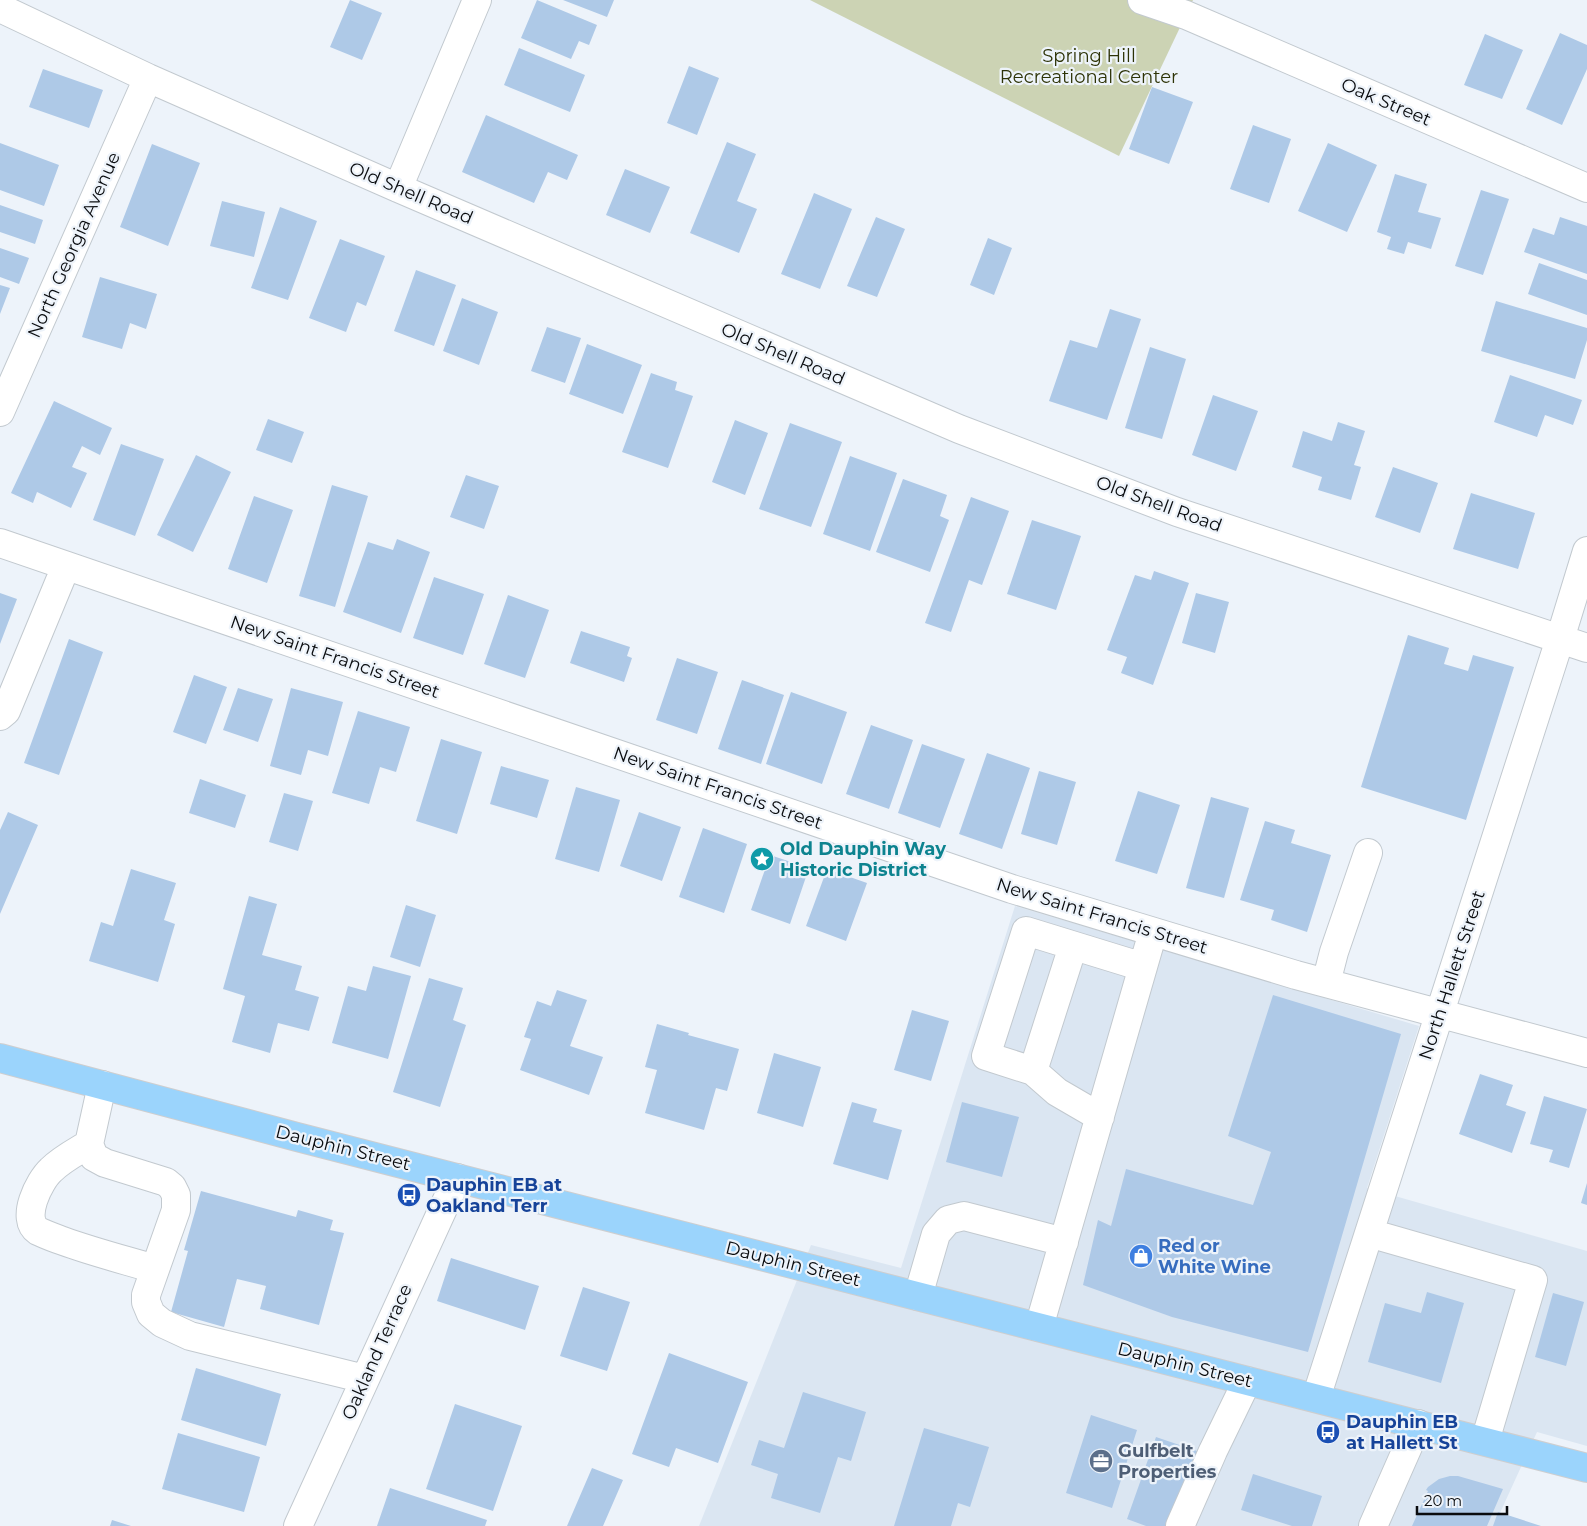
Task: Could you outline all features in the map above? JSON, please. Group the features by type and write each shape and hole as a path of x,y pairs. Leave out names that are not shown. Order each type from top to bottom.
{"main road":[{"name":"Dauphin Street","path":"0,1058 456,1178 1587,1468"}],"street":[{"path":"398,188 477,0"},
{"name":"Oak Street","path":"1142,0 1186,15 1587,188"},
{"name":"Old Shell Road","path":"0,8 148,78 398,188 959,429 1177,512 1587,648"},
{"name":"North Georgia Avenue","path":"0,412 148,78"},
{"name":"New Saint Francis Street","path":"0,543 1012,889 1326,983 1587,1053"},
{"name":"North Hallett Street","path":"1316,1398 1587,551"},
{"path":"0,716 6,711 66,566"},
{"path":"1326,983 1334,952 1368,853"},
{"path":"1100,1117 1057,1092 1033,1071 986,1056 1026,931 1143,968"},
{"path":"1039,1327 1154,932"},
{"path":"1033,1071 1073,946"},
{"path":"102,1085 89,1144 94,1157 98,1160 166,1182 172,1187 176,1196 176,1210 146,1295 146,1302 152,1314 162,1323 190,1336 365,1379"},
{"path":"89,1144 60,1162 48,1173 32,1202 30,1213 33,1226 38,1231 72,1244 155,1269"},
{"name":"Oakland Terrace","path":"298,1526 456,1178"},
{"path":"918,1296 936,1234 948,1220 964,1216 1064,1242"},
{"path":"1369,1232 1533,1280 1485,1441"},
{"path":"1180,1526 1213,1450 1248,1381"},
{"path":"1373,1526 1418,1424"}],"shaded area":[{"path":"1015,906 1419,1026 1367,1188 1587,1251 1587,1446 1537,1432 1494,1526 699,1526 811,1245 901,1268"}],"green space":[{"name":"Spring Hill Recreational Center","path":"810,0 1193,0 1119,156"}],"building":[{"path":"350,0 382,13 362,60 330,47"},
{"path":"537,0 597,25 589,45 579,41 571,59 521,38"},
{"path":"563,0 614,0 607,17"},
{"path":"1560,33 1587,45 1587,69 1562,125 1526,109"},
{"path":"1485,34 1523,50 1502,99 1464,85"},
{"path":"519,48 585,75 570,112 504,85"},
{"path":"689,66 719,78 697,135 667,123"},
{"path":"43,69 103,90 89,128 29,107"},
{"path":"1152,87 1193,102 1169,164 1129,149"},
{"path":"486,115 578,155 567,180 548,172 534,203 462,172"},
{"path":"1253,125 1291,139 1269,203 1230,189"},
{"path":"727,142 756,154 737,201 757,209 739,253 690,233"},
{"path":"0,143 59,165 44,206 0,190"},
{"path":"1328,143 1377,165 1347,232 1298,211"},
{"path":"152,144 200,163 168,246 120,227"},
{"path":"625,169 670,187 650,233 606,215"},
{"path":"1395,174 1427,184 1418,212 1441,218 1431,249 1408,242 1404,254 1387,249 1391,237 1377,232"},
{"path":"1481,190 1509,199 1483,275 1455,266"},
{"path":"814,193 852,209 820,289 781,274"},
{"path":"222,201 265,212 254,257 210,246"},
{"path":"0,205 43,220 35,244 0,232"},
{"path":"280,207 317,221 288,300 251,288"},
{"path":"876,217 905,229 877,297 847,286"},
{"path":"1560,217 1587,226 1587,274 1524,252 1533,228 1554,235"},
{"path":"988,238 1012,248 994,295 970,285"},
{"path":"340,239 385,256 366,306 357,302 346,332 309,318"},
{"path":"0,248 29,258 19,284 0,277"},
{"path":"1539,263 1587,280 1587,315 1528,294"},
{"path":"416,270 456,285 434,346 394,331"},
{"path":"100,277 157,294 146,329 130,323 122,349 82,337"},
{"path":"0,285 10,288 0,314"},
{"path":"462,298 498,312 479,365 443,351"},
{"path":"1496,301 1587,328 1587,340 1575,379 1481,351"},
{"path":"1110,309 1141,319 1107,420 1049,401 1070,340 1097,348"},
{"path":"547,327 581,338 565,383 531,371"},
{"path":"587,344 642,365 623,414 569,394"},
{"path":"1150,347 1186,359 1162,439 1125,428"},
{"path":"651,373 677,382 675,390 693,396 668,468 622,452"},
{"path":"1510,375 1582,400 1573,425 1545,415 1537,437 1494,422"},
{"path":"1213,395 1258,411 1236,471 1192,455"},
{"path":"54,401 112,428 100,455 82,446 72,467 87,473 71,508 37,492 33,503 11,493"},
{"path":"268,419 304,432 292,463 256,450"},
{"path":"735,420 768,433 745,495 712,482"},
{"path":"1338,422 1365,431 1354,465 1361,467 1351,500 1318,490 1322,477 1292,467 1303,431 1332,441"},
{"path":"790,423 842,442 811,527 759,509"},
{"path":"121,444 164,459 135,536 93,520"},
{"path":"196,455 231,472 193,552 157,535"},
{"path":"850,456 897,473 870,551 823,534"},
{"path":"1393,467 1438,483 1420,533 1375,517"},
{"path":"466,475 499,486 484,529 450,517"},
{"path":"903,479 947,495 940,516 949,520 930,572 876,552"},
{"path":"332,485 368,496 335,607 299,596"},
{"path":"1471,493 1535,513 1518,569 1453,549"},
{"path":"254,496 293,510 267,583 228,569"},
{"path":"971,497 1009,511 982,585 969,580 951,632 925,623"},
{"path":"1032,520 1081,536 1056,610 1007,594"},
{"path":"397,539 430,552 401,633 343,612 368,542 393,550"},
{"path":"1154,571 1189,583 1153,685 1121,673 1127,657 1107,650 1135,575 1151,580"},
{"path":"434,577 484,594 463,655 413,638"},
{"path":"0,593 17,599 0,644"},
{"path":"1196,593 1229,602 1215,653 1182,643"},
{"path":"508,595 549,610 525,678 484,664"},
{"path":"581,631 630,647 627,656 632,658 624,682 570,663"},
{"path":"1408,635 1449,648 1444,664 1468,671 1473,655 1514,667 1466,820 1361,787"},
{"path":"69,639 103,652 59,775 24,763"},
{"path":"677,658 718,672 697,734 656,720"},
{"path":"194,675 227,687 206,744 173,732"},
{"path":"742,680 784,695 761,764 718,749"},
{"path":"238,688 273,699 258,742 223,730"},
{"path":"291,688 343,702 328,756 308,750 301,775 270,766"},
{"path":"791,692 847,712 822,784 766,764"},
{"path":"358,711 410,727 396,772 380,767 369,804 332,793"},
{"path":"871,725 913,740 889,809 846,794"},
{"path":"441,739 482,752 457,834 416,821"},
{"path":"922,744 965,759 940,828 898,813"},
{"path":"987,753 1030,768 1002,849 959,834"},
{"path":"501,766 549,780 537,818 490,804"},
{"path":"1039,771 1076,782 1057,845 1021,834"},
{"path":"200,779 246,795 235,828 189,813"},
{"path":"576,787 620,800 599,872 555,859"},
{"path":"1138,791 1180,805 1157,874 1115,861"},
{"path":"284,793 313,801 298,851 269,842"},
{"path":"1211,797 1249,808 1224,898 1186,888"},
{"path":"8,812 38,825 0,914 0,830"},
{"path":"639,812 681,827 662,881 620,866"},
{"path":"1265,821 1295,830 1291,843 1331,855 1307,932 1271,920 1274,910 1240,900"},
{"path":"703,828 747,844 724,913 679,897"},
{"path":"770,855 809,868 790,924 751,910"},
{"path":"131,869 176,883 164,920 175,924 158,982 89,961 101,922 113,926"},
{"path":"827,869 867,883 846,941 806,926"},
{"path":"249,896 277,904 262,955 302,966 295,990 319,997 309,1031 278,1023 270,1053 232,1042 245,996 223,989"},
{"path":"406,905 436,915 420,967 390,957"},
{"path":"373,966 411,976 388,1059 332,1043 348,986 366,991"},
{"path":"429,978 463,988 453,1020 466,1025 440,1107 393,1092"},
{"path":"557,990 587,1000 570,1046 603,1057 589,1095 520,1070 531,1039 524,1037 537,1001 551,1006"},
{"path":"1273,995 1401,1034 1308,1352 1172,1317 1083,1285 1098,1220 1111,1226 1126,1169 1253,1205 1271,1152 1228,1136"},
{"path":"912,1010 949,1021 931,1081 894,1070"},
{"path":"657,1024 739,1049 727,1091 716,1088 704,1130 645,1113 657,1070 645,1067"},
{"path":"774,1053 821,1067 803,1127 757,1113"},
{"path":"1480,1074 1513,1085 1506,1105 1526,1112 1512,1153 1459,1134"},
{"path":"1544,1096 1587,1109 1569,1168 1549,1162 1553,1150 1530,1144"},
{"path":"852,1102 877,1109 873,1122 902,1130 888,1180 833,1164"},
{"path":"962,1102 1019,1117 1002,1177 946,1162"},
{"path":"1587,1183 1587,1205 1581,1203"},
{"path":"201,1191 296,1217 298,1210 333,1220 330,1230 344,1233 319,1325 260,1309 266,1286 237,1279 224,1327 171,1312 188,1251 184,1250"},
{"path":"451,1258 539,1286 525,1330 437,1301"},
{"path":"583,1287 630,1302 607,1371 560,1356"},
{"path":"1427,1292 1464,1303 1441,1383 1368,1362 1385,1303 1421,1313"},
{"path":"1553,1293 1584,1302 1566,1366 1535,1357"},
{"path":"669,1353 748,1382 718,1463 676,1448 669,1467 632,1454"},
{"path":"196,1368 281,1394 266,1446 181,1420"},
{"path":"803,1392 866,1412 851,1461 838,1457 820,1513 771,1498 778,1474 751,1465 759,1440 784,1448"},
{"path":"455,1404 522,1426 493,1511 426,1489"},
{"name":"Gulfbelt Properties","path":"1091,1415 1137,1430 1112,1508 1066,1493"},
{"path":"924,1428 989,1447 970,1507 958,1503 951,1526 894,1526"},
{"path":"178,1433 260,1457 244,1512 162,1489"},
{"path":"1156,1437 1203,1453 1174,1526 1146,1526 1127,1519"},
{"path":"592,1468 623,1480 603,1526 567,1526"},
{"path":"1253,1474 1322,1496 1312,1526 1292,1526 1241,1510"},
{"path":"1458,1476 1503,1489 1487,1526 1412,1526 1428,1491 1426,1490 1428,1487 1439,1479"},
{"path":"390,1488 487,1520 485,1526 377,1526"},
{"path":"1498,1512 1541,1526 1493,1526"},
{"path":"112,1520 131,1526 110,1526"}],"place":[{"name":"Old Dauphin Way Historic District","path":"762,859"},
{"name":"Dauphin EB at Oakland Terr","path":"409,1195"},
{"name":"Red or White Wine","path":"1141,1256"},
{"name":"Dauphin EB at Hallett St","path":"1328,1432"},
{"name":"Gulfbelt Properties","path":"1101,1461"}]}
